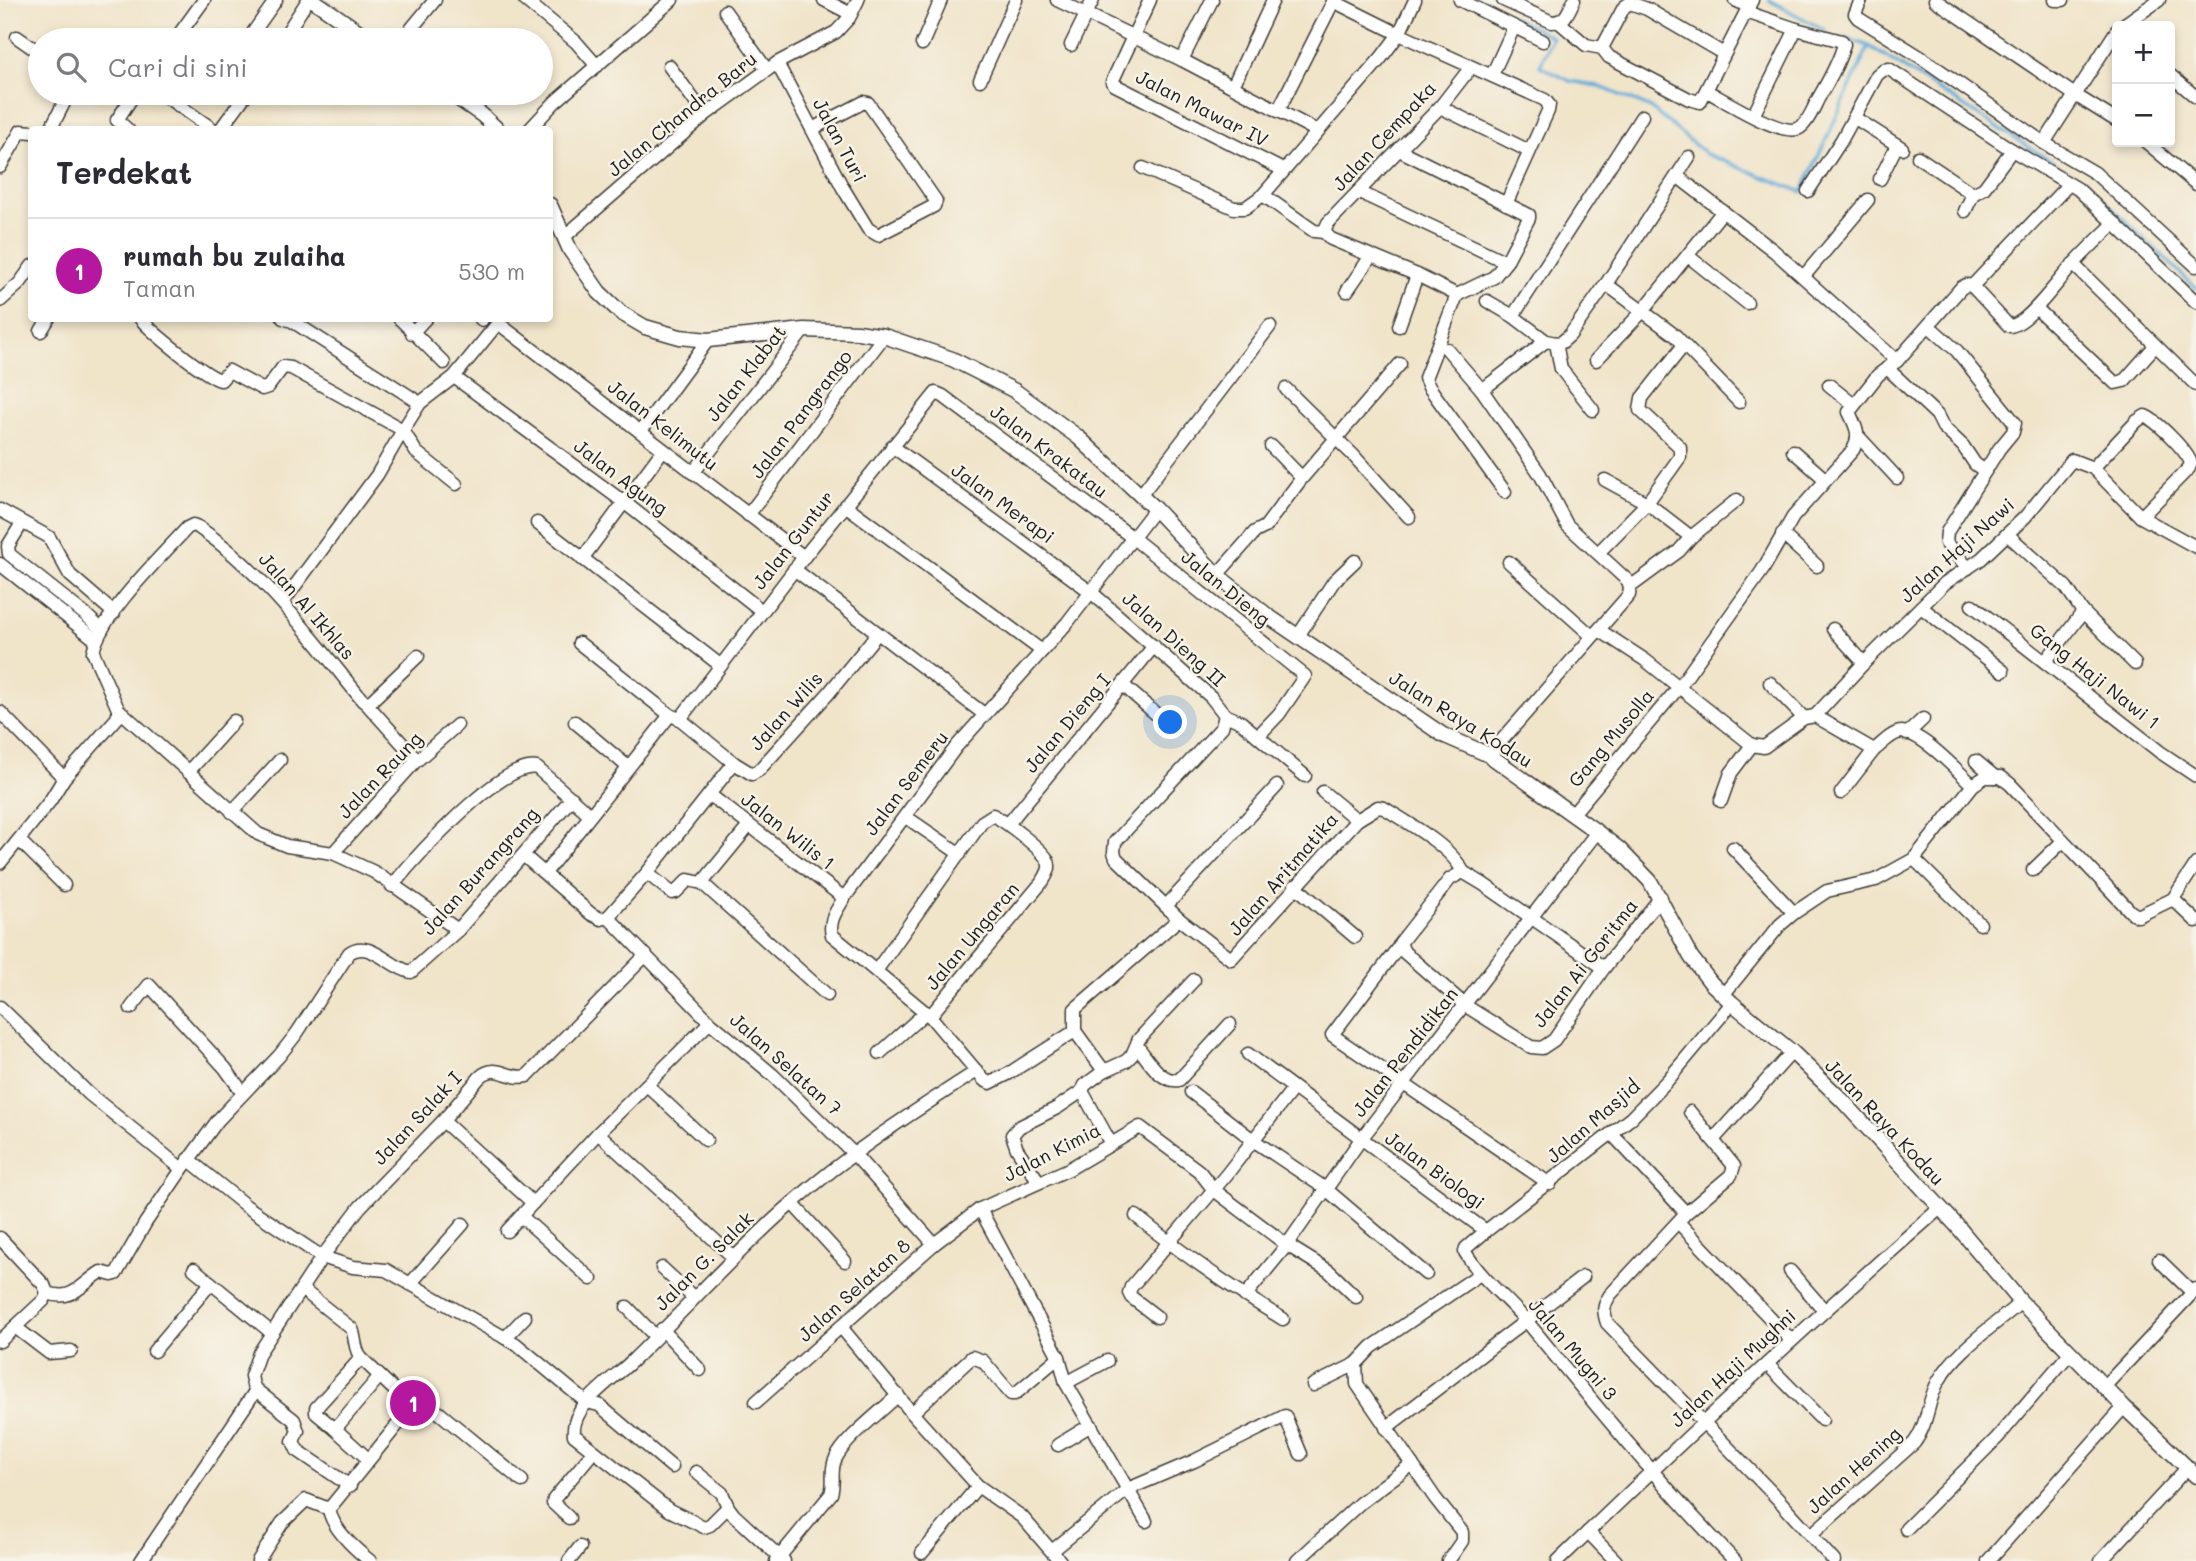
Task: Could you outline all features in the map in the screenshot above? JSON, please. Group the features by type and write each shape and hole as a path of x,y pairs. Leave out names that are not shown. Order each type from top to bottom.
{"street":[{"path":"184,28 204,0"},
{"path":"256,28 276,0"},
{"path":"290,28 310,0 353,28"},
{"path":"412,28 435,0"},
{"path":"525,0 576,41 597,66"},
{"path":"553,104 672,0"},
{"path":"824,0 851,14"},
{"name":"Jalan Chandra Baru","path":"564,237 705,115 772,66 818,39 836,32 859,0"},
{"path":"922,44 941,0"},
{"path":"980,80 1016,0"},
{"path":"1057,0 1182,60 1317,131"},
{"path":"1071,45 1093,0"},
{"path":"1132,36 1150,0"},
{"path":"1182,60 1212,0"},
{"path":"1233,86 1273,0"},
{"path":"1143,168 1234,208 1245,208 1263,195 1381,58 1399,34 1415,0"},
{"path":"1460,0 1543,41"},
{"path":"1510,1 1552,22 1562,20 1574,0"},
{"path":"1707,91 1753,116 1786,130 1795,130 1803,126 1830,77 1844,44 1842,41 1796,29 1735,0"},
{"path":"1861,0 1856,8 1855,14 1858,18 1922,58 2043,144 2094,174 2196,266"},
{"path":"1935,0 2112,118"},
{"path":"2055,0 2063,0"},
{"path":"1278,111 1334,1 1399,34 1545,100 1549,105 1548,111 1506,204"},
{"path":"2129,21 2154,2"},
{"path":"1602,48 1624,7 1630,3 1647,9 1724,54"},
{"path":"1562,20 1586,45 1602,48 1609,57 1689,99 1700,102 1749,6"},
{"name":"Jalan Turi","path":"725,11 772,66 812,129 868,229 878,234 932,208 936,201 868,103 864,102 812,129"},
{"path":"1492,75 1514,27"},
{"path":"1753,116 1796,29"},
{"name":"Jalan Mawar IV","path":"1132,36 1113,77 1115,86 1283,170"},
{"path":"2043,144 2112,36"},
{"path":"17,37 28,45"},
{"path":"669,66 705,115"},
{"name":"Jalan Cempaka","path":"1324,232 1328,223 1440,107 1471,67"},
{"path":"1808,191 1855,118 1877,75 1889,69 2012,150 2076,186 2196,302"},
{"path":"2175,79 2196,97"},
{"path":"52,126 63,105"},
{"path":"124,126 117,120 127,105"},
{"path":"178,105 208,126"},
{"path":"223,126 238,105"},
{"path":"467,105 494,126"},
{"path":"534,126 552,105"},
{"path":"1440,107 1529,151"},
{"path":"1514,316 1642,116"},
{"path":"1855,118 1899,147 1880,179"},
{"path":"0,167 21,131 28,132"},
{"path":"2152,147 2196,184"},
{"path":"1398,150 1529,215 1506,262 1494,277 1457,295 1426,378 1429,387 1505,492"},
{"path":"1965,211 1973,194 1984,188 2012,150"},
{"path":"1918,156 1973,194"},
{"path":"1482,390 1551,342 1562,342 1570,335 1689,157"},
{"path":"1972,286 2076,186 2094,174"},
{"path":"1677,176 1804,276 1892,365 1937,415 1942,426 1985,471"},
{"path":"1359,192 1506,262"},
{"path":"1263,195 1314,231 1324,232 1331,239 1457,295"},
{"path":"1804,276 1868,200"},
{"path":"1596,360 1642,312 1723,211"},
{"name":"Jalan Raya Kodau","path":"553,212 564,237 599,292 621,313 658,331 709,340 804,330 884,336 952,359 1015,391 1077,437 1155,509 1217,575 1268,616 1443,734 1489,755 1597,832 1636,865 1661,897 1702,974 1727,999 1792,1052 1856,1114 2021,1302 2192,1472"},
{"path":"1897,478 1859,437 1849,412 1878,375 1892,365 1966,285 1972,286 2009,326 2015,326 2036,308 2073,264 2115,223"},
{"path":"1347,291 1371,256"},
{"path":"1688,256 1747,303"},
{"path":"2073,264 2196,385"},
{"path":"0,301 28,272"},
{"path":"1399,326 1417,275"},
{"path":"1606,284 1676,336 1739,402"},
{"path":"1487,301 1551,342 1561,369 1593,410"},
{"path":"2036,308 2115,383 2124,381 2155,346"},
{"path":"41,331 46,322"},
{"path":"145,322 215,379 221,380 229,371 262,389 268,387 283,367 291,368 404,430 416,452 456,484"},
{"path":"294,322 420,403"},
{"path":"403,322 444,363"},
{"path":"412,332 422,322"},
{"name":"Jalan Kelimutu","path":"454,377 498,323 804,557"},
{"path":"1140,496 1270,326"},
{"path":"1929,326 1957,351 2015,423 2012,432 1945,538 1946,543 1968,568"},
{"name":"Jalan Klabat","path":"693,473 804,330"},
{"name":"Jalan Pangrango","path":"748,515 884,336"},
{"path":"641,431 709,340"},
{"path":"1598,553 1647,503 1680,457 1679,447 1640,410 1642,398 1684,345"},
{"path":"1447,349 1482,390 1540,474 1567,525 1628,582 1630,587 1629,595 1489,755"},
{"path":"1217,575 1255,532 1265,527 1302,478 1399,363"},
{"path":"282,602 377,475 420,403 454,377"},
{"name":"Jalan Agung","path":"454,377 625,503 762,611"},
{"path":"1829,385 1854,405"},
{"path":"1286,389 1409,517"},
{"name":"Jalan Guntur","path":"545,873 628,767 720,665 928,401 936,393 943,396"},
{"name":"Jalan Krakatau","path":"943,396 1133,538"},
{"path":"2141,517 2191,463 2185,453 2145,416 2092,468 2141,517 2196,547"},
{"name":"Gang Musolla","path":"1572,815 1679,687 1762,571 1793,517 1853,450 1859,437"},
{"name":"Jalan Merapi","path":"892,446 1091,592"},
{"path":"1271,446 1302,478"},
{"path":"582,559 663,450"},
{"path":"1793,452 1826,480"},
{"name":"Jalan Haji Nawi","path":"1752,745 1764,747 1809,717 1945,583 1968,568 2025,517 2070,462 2076,461 2092,468"},
{"path":"1605,481 1647,503 1691,537"},
{"path":"1630,587 1679,551 1691,537 1737,500"},
{"path":"845,505 1042,652"},
{"name":"Jalan Semeru","path":"977,1071 928,1014 832,935 830,927 833,917 844,898 956,747 1042,652 1155,509"},
{"path":"0,510 48,537 70,575 114,613"},
{"path":"22,523 8,546 9,554 87,615 99,635"},
{"path":"537,523 720,665"},
{"name":"Jalan Al Ikhlas","path":"99,635 114,613 187,528 193,525 208,533 254,572 417,760"},
{"path":"1782,534 1817,566"},
{"path":"2007,534 2066,587 2084,612 2135,664"},
{"name":"Jalan Dieng","path":"1133,538 1305,676 1279,714 1258,736"},
{"path":"1298,636 1334,582 1355,561"},
{"path":"1509,562 1596,633 1645,660 1752,745 1731,773 1721,800"},
{"path":"0,564 99,635"},
{"path":"794,569 984,714"},
{"name":"Jalan Dieng II","path":"1091,592 1211,696 1225,715 1222,727 1114,846 1116,858 1179,919 1231,960"},
{"name":"Gang Haji Nawi 1","path":"1972,605 2160,752 2196,776"},
{"path":"1921,607 2003,671"},
{"path":"2045,662 2084,612"},
{"path":"1833,629 1864,663"},
{"name":"Jalan Wilis","path":"579,643 752,774 759,771 828,694 877,634"},
{"path":"99,635 93,652 102,678 118,709 258,834 271,841 333,853 374,872 458,930"},
{"name":"Jalan Dieng I","path":"1008,824 1154,646"},
{"path":"365,702 370,702 418,656"},
{"path":"1770,683 1809,717 1874,750"},
{"path":"1123,685 1173,729"},
{"path":"0,863 50,802 64,778 114,724 118,718 118,709"},
{"path":"0,712 64,778"},
{"path":"1225,715 1241,722 1305,776"},
{"path":"1907,734 1923,719"},
{"path":"188,772 234,720"},
{"path":"575,722 628,767"},
{"name":"Jalan Raung","path":"333,853 417,760 457,725"},
{"path":"1841,793 1874,750 1902,732 1924,741 1973,785"},
{"path":"232,812 280,760"},
{"path":"1976,761 1995,777"},
{"path":"608,917 647,873 734,763"},
{"path":"392,886 475,799 499,780 531,766 537,768 590,814"},
{"path":"1980,924 1914,859 1973,785 1984,778 2001,777 2010,784 2131,912 2138,916 2173,899 2196,864"},
{"path":"1166,906 1277,786"},
{"path":"1323,792 1357,820"},
{"name":"Jalan Wilis 1","path":"710,795 844,898"},
{"name":"Jalan Burangrang","path":"47,1293 60,1297 70,1295 101,1272 116,1274 146,1222 185,1164 218,1120 297,1033 349,953 355,948 362,948 404,971 411,972 458,930 572,798"},
{"name":"Jalan Aritmatika","path":"1231,960 1357,820 1378,807 1384,808 1441,848 1459,863 1463,873"},
{"path":"876,971 988,816 993,815 1008,824"},
{"path":"906,817 960,854"},
{"name":"Jalan Ungaran","path":"880,1052 928,1014 1043,881 1050,869 1048,860 1008,824"},
{"path":"702,883 750,825"},
{"name":"Jalan Pendidikan","path":"1245,1296 1287,1245 1362,1139 1597,832"},
{"path":"20,841 64,885"},
{"path":"2033,870 2063,841"},
{"path":"1733,848 1794,913"},
{"name":"Jalan Selatan 7","path":"523,855 591,914 601,919 608,917 710,1021 773,1075 855,1154 934,1244"},
{"name":"Jalan Masjid","path":"1465,1252 1466,1248 1486,1231 1612,1134 1667,1081 1780,925 1827,891 1876,880 1914,859"},
{"path":"647,873 672,892 676,892 688,880 702,883 827,995"},
{"path":"1550,1184 1332,1035 1450,879 1463,873 1604,968"},
{"path":"1295,886 1355,937"},
{"name":"Jalan Ai Goritma","path":"1466,1006 1531,1047 1542,1048 1553,1040 1604,968 1661,897"},
{"path":"2173,899 2196,921"},
{"path":"1104,1071 1075,1031 1075,1009 1179,919"},
{"path":"1400,945 1466,1006"},
{"name":"Jalan Salak I","path":"256,1390 251,1376 271,1333 303,1290 322,1257 360,1207 487,1071 502,1071 520,1078 527,1076 646,955"},
{"path":"1039,1182 1017,1149 1013,1139 1014,1132 1082,1091 1084,1085 1104,1071 1126,1061 1148,1028 1194,980"},
{"path":"131,1008 149,985 209,1050 243,1093"},
{"path":"0,1007 89,1094 246,1206 322,1257 353,1267 386,1270 516,1344 586,1402 599,1405 672,1468"},
{"path":"507,1231 598,1133 710,1021"},
{"path":"1137,1046 1163,1078 1170,1081 1179,1080 1230,1024"},
{"path":"977,1071 990,1083 998,1080 1075,1031"},
{"path":"1713,1140 1792,1052"},
{"name":"Jalan Biologi","path":"1248,1055 1486,1231"},
{"name":"Jalan G. Salak","path":"586,1402 631,1362 733,1257 792,1203 855,1154 977,1071"},
{"path":"647,1086 706,1140"},
{"path":"1157,1317 1129,1293 1131,1287 1214,1190 1292,1090"},
{"path":"1082,1091 1111,1144"},
{"path":"1191,1092 1253,1140 1325,1189 1426,1274"},
{"path":"1690,1112 1734,1166 1734,1171 1682,1218 1610,1295 1604,1304 1603,1312 1607,1323 1834,1561"},
{"path":"443,1121 533,1203"},
{"name":"Jalan Kimia","path":"981,1209 1069,1169 1140,1127 1199,1171 1214,1190"},
{"path":"598,1133 733,1257"},
{"path":"1612,1134 1682,1218 1791,1340"},
{"path":"1214,1190 1287,1245 1329,1271 1356,1297"},
{"path":"792,1203 845,1261"},
{"path":"981,1209 1059,1357 1066,1383 1146,1521"},
{"name":"Jalan Selatan 8","path":"756,1402 934,1244 981,1209"},
{"name":"Jalan Haji Mughni","path":"1558,1561 1703,1421 1939,1209"},
{"path":"521,1216 591,1279"},
{"path":"1136,1216 1245,1296 1283,1319"},
{"path":"410,1284 463,1224"},
{"path":"0,1238 44,1285 47,1293 44,1300 0,1340"},
{"name":"Jalan Mugni 3","path":"1465,1252 1480,1274 1527,1321 1576,1383 1735,1561"},
{"path":"2104,1387 2194,1291 2159,1260"},
{"path":"662,1268 694,1298"},
{"path":"194,1269 271,1333"},
{"path":"1790,1271 1824,1310"},
{"path":"1313,1385 1356,1364 1372,1347 1480,1274"},
{"path":"1386,1428 1583,1277"},
{"path":"155,1351 211,1283"},
{"path":"303,1290 352,1329 360,1358 412,1407"},
{"name":"Jalan Hening","path":"1811,1535 1914,1443 1924,1425 1935,1387 1947,1368 2021,1302"},
{"path":"627,1307 700,1370"},
{"path":"505,1338 525,1317"},
{"path":"15,1326 49,1353 71,1351"},
{"path":"841,1327 912,1413 978,1486 1021,1517 1056,1556 1128,1489 1194,1461 1285,1416 1301,1454"},
{"path":"1906,1529 1997,1438 2070,1353"},
{"path":"912,1413 972,1357 983,1361 1011,1394 1015,1394 1059,1357"},
{"path":"360,1358 316,1408 316,1413 368,1460"},
{"path":"1066,1383 1107,1361"},
{"path":"1356,1364 1354,1370 1357,1384 1462,1532 1462,1541 1448,1561"},
{"path":"1767,1364 1822,1420"},
{"path":"335,1429 379,1377"},
{"path":"141,1561 256,1390 294,1420 298,1431 293,1441 297,1450 350,1486"},
{"path":"696,1472 722,1493 727,1507 780,1560 831,1493 834,1487 832,1471 840,1452 898,1395"},
{"path":"586,1402 573,1432 669,1510 704,1527 710,1525 727,1507"},
{"path":"329,1509 412,1407 423,1403 431,1406 522,1481"},
{"path":"1995,1558 2124,1407"},
{"path":"1058,1445 1091,1425"},
{"path":"569,1518 554,1503 554,1499 594,1451"},
{"path":"1297,1561 1360,1503 1412,1464"},
{"path":"2101,1561 2192,1472"},
{"path":"922,1553 978,1486"},
{"path":"258,1561 282,1523 306,1500 329,1509"},
{"path":"329,1509 340,1531 370,1561"},
{"path":"1588,1532 1616,1561"},
{"path":"569,1561 580,1547"}],"waterway":[{"path":"1479,0 1552,37 1540,66 1570,81 1598,86 1649,107 1706,154 1802,192 1869,46"},
{"path":"1769,0 1826,31"},
{"path":"1846,38 1869,46 2087,184 2196,288"}],"place":[{"name":"rumah bu zulaiha","path":"413,1403"}]}
